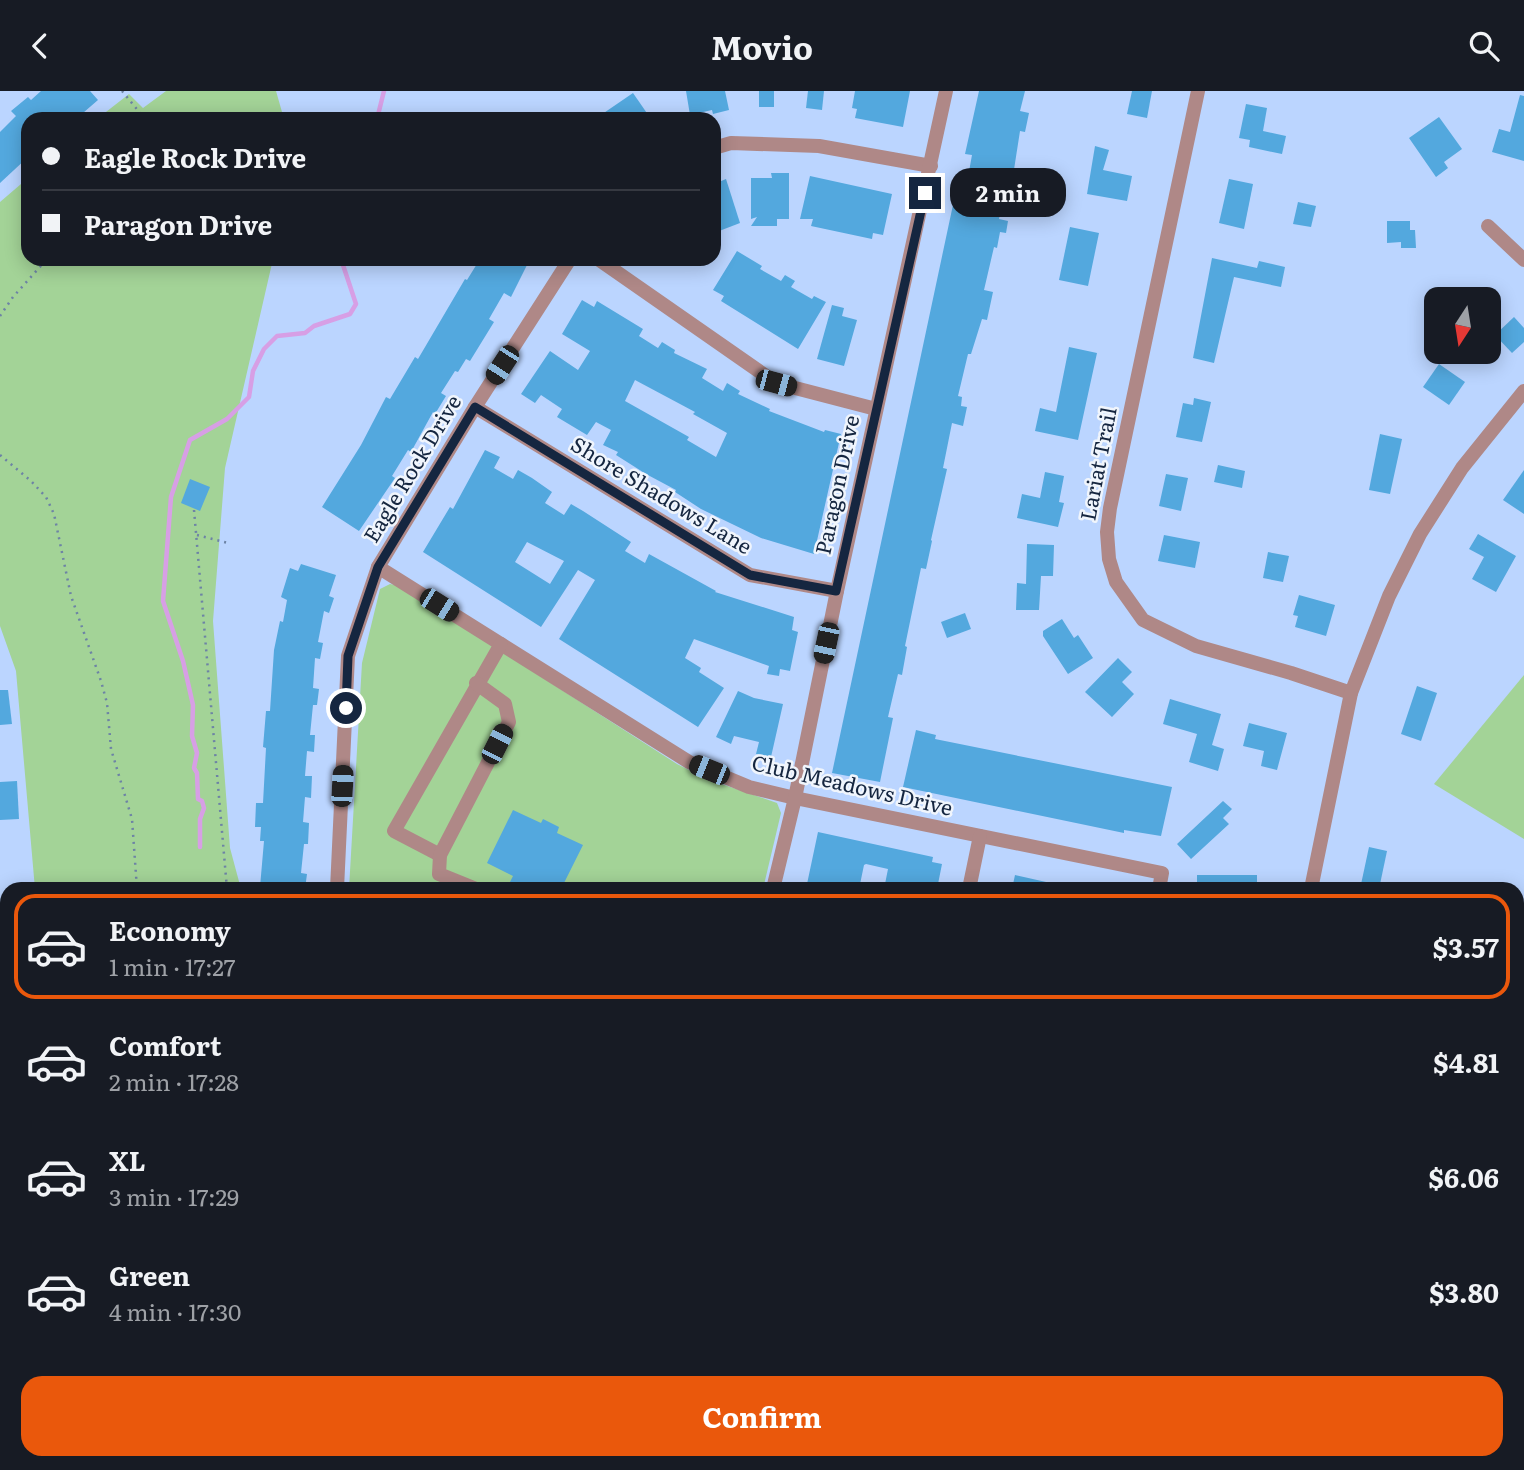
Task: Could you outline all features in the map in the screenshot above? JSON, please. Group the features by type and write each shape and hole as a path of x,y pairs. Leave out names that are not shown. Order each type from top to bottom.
{"street":[{"name":"Paragon Drive","path":"775,882 946,91"},
{"name":"Lariat Trail","path":"1198,91 1110,508 1107,532 1109,559 1116,582 1143,620 1196,646 1351,693"},
{"path":"721,146 731,143 819,146 931,166"},
{"path":"1488,226 1524,260"},
{"name":"Eagle Rock Drive","path":"337,882 348,656 378,567 475,407 566,266"},
{"path":"608,266 776,383 876,409"},
{"path":"1312,882 1351,693 1389,596 1420,534 1462,468 1524,391"},
{"name":"Shore Shadows Lane","path":"475,407 750,575 836,591"},
{"name":"Club Meadows Drive","path":"378,567 689,762 749,787 1162,873 1160,882"},
{"path":"440,855 394,831 500,644"},
{"path":"459,882 439,874 440,855 509,722 505,704 476,684"},
{"path":"970,882 980,836"}],"path":[{"path":"122,91 139,112"},
{"path":"0,316 41,266"},
{"path":"0,455 39,489 54,515 71,596 107,703 111,749 132,819 136,882"},
{"path":"194,510 226,882"},
{"path":"196,534 228,543"}],"green space":[{"path":"166,91 276,91 282,112 106,112 129,94 143,108"},
{"path":"21,184 21,266 271,266 225,468 213,621 230,848 239,882 34,882 16,671 0,626 0,202"},
{"path":"390,584 400,586 677,764 707,779 777,803 781,813 765,882 349,882 362,663 380,589"},
{"path":"1524,675 1524,839 1434,784"}],"building":[{"path":"41,91 90,91 98,100 84,112 21,112 21,164 0,183 0,132 16,116 11,111 28,97 31,100"},
{"path":"686,91 725,91 729,110 690,112"},
{"path":"759,91 774,91 774,107 759,107"},
{"path":"808,91 824,91 822,110 806,108"},
{"path":"855,91 910,91 903,127 855,118 857,109 852,108"},
{"path":"979,91 1025,91 1020,111 1029,113 1025,132 1020,131 1013,176 1008,175 999,219 1008,221 1006,233 1000,232 997,248 994,247 984,290 993,292 987,320 982,319 971,354 968,354 958,396 962,397 961,406 967,407 963,426 952,423 943,468 947,469 926,569 921,568 905,646 902,675 898,674 888,717 893,718 880,782 832,773 957,186 966,188 972,155 965,154"},
{"path":"1132,91 1152,91 1147,118 1127,114"},
{"path":"633,93 646,112 605,112"},
{"path":"1520,95 1524,96 1524,161 1492,152 1499,129 1510,132"},
{"path":"1246,104 1267,108 1263,131 1286,136 1282,154 1249,147 1250,140 1239,138"},
{"path":"1439,117 1462,149 1444,162 1448,168 1436,177 1409,138"},
{"path":"1095,146 1109,150 1103,170 1132,176 1127,201 1087,194"},
{"path":"771,173 789,173 789,219 777,219 777,226 751,226 757,217 751,219 751,178 772,178"},
{"path":"810,176 892,194 883,235 873,233 872,239 811,226 813,219 800,219"},
{"path":"726,179 740,223 721,230 721,181"},
{"path":"1229,179 1253,184 1244,229 1219,223"},
{"path":"1298,202 1316,206 1311,227 1293,224"},
{"path":"1387,221 1410,221 1410,230 1415,230 1416,248 1401,248 1401,242 1387,243"},
{"path":"1070,227 1099,233 1088,286 1059,280"},
{"path":"737,251 781,281 785,275 795,281 791,287 812,299 814,296 826,302 798,349 721,301 724,296 713,290"},
{"path":"1212,258 1257,268 1259,261 1285,267 1281,287 1234,277 1214,363 1193,358"},
{"path":"476,266 526,266 511,297 504,293 489,319 494,322 470,361 466,359 458,372 455,371 441,393 446,396 435,414 433,412 411,452 408,450 392,476 395,478 359,531 322,507 361,445 386,397 390,399 415,357 418,359 465,279 467,280"},
{"path":"582,300 594,307 597,301 643,329 639,336 658,348 662,342 675,350 674,353 707,369 702,378 723,391 727,383 740,391 738,394 770,409 769,411 824,432 825,430 841,434 814,554 761,538 701,509 675,492 676,490 616,455 618,452 603,445 611,430 596,422 587,435 557,417 562,409 541,395 535,403 521,394 550,351 578,370 590,351 562,334","holes":["635,380 695,412 693,414 727,433 716,457 687,440 689,437 625,401"]},
{"path":"832,305 844,308 842,316 857,320 844,366 817,359"},
{"path":"1514,317 1524,328 1524,342 1512,353 1502,342 1502,328"},
{"path":"1069,347 1097,353 1078,440 1035,431 1040,408 1056,412"},
{"path":"1439,364 1465,382 1449,405 1423,387"},
{"path":"1194,398 1211,402 1202,442 1176,437 1183,403 1193,405"},
{"path":"1380,434 1402,439 1390,494 1369,490"},
{"path":"485,450 500,457 494,468 513,479 518,470 532,478 552,492 545,503 564,515 571,504 583,511 631,542 625,551 645,563 649,554 715,592 794,617 792,630 798,632 790,671 780,669 779,676 767,674 769,666 694,639 685,658 701,668 699,672 724,688 698,727 559,639 595,580 578,570 541,627 423,552 450,507 453,509","holes":["527,542 564,561 550,584 515,562"]},
{"path":"1218,465 1245,471 1242,488 1214,482"},
{"path":"1524,470 1524,514 1503,500"},
{"path":"1045,472 1064,476 1059,502 1064,503 1058,527 1017,518 1022,494 1040,498"},
{"path":"1166,474 1188,478 1181,511 1159,506"},
{"path":"190,479 210,487 200,511 181,503"},
{"path":"1478,534 1516,556 1496,592 1472,579 1484,557 1469,549"},
{"path":"1164,535 1200,542 1195,568 1158,561"},
{"path":"1027,544 1054,545 1053,576 1041,576 1039,610 1016,610 1017,583 1026,584"},
{"path":"1268,552 1289,556 1283,582 1263,578"},
{"path":"301,564 336,575 329,596 334,598 329,613 324,611 318,642 323,643 320,659 315,658 313,688 319,689 317,705 313,705 310,735 315,735 314,752 307,751 305,776 312,776 311,798 305,797 303,822 309,823 308,844 304,844 301,873 307,874 306,882 260,882 264,841 260,841 261,827 255,827 256,803 263,803 266,711 270,711 274,650 287,600 281,597 290,568 298,571"},
{"path":"1299,595 1335,605 1326,636 1295,627 1298,616 1293,615"},
{"path":"965,613 971,629 947,638 941,622"},
{"path":"1062,619 1074,638 1078,635 1093,658 1068,674 1043,636 1043,631"},
{"path":"1118,658 1132,672 1122,682 1134,694 1112,717 1085,692"},
{"path":"1417,686 1437,693 1421,741 1401,734"},
{"path":"0,690 8,690 12,724 0,725"},
{"path":"738,691 754,698 783,704 771,757 756,754 759,742 734,736 731,744 716,737"},
{"path":"1170,699 1221,714 1212,745 1224,749 1218,771 1189,762 1197,734 1163,724"},
{"path":"1249,723 1287,733 1277,770 1261,766 1264,751 1243,746"},
{"path":"916,730 936,735 935,739 1172,787 1161,836 1124,830 1124,833 903,787"},
{"path":"17,781 19,819 0,820 0,782"},
{"path":"1223,801 1232,809 1223,818 1229,824 1191,859 1177,844"},
{"path":"513,810 541,823 543,819 559,827 557,833 583,845 564,882 510,882 513,876 487,863"},
{"path":"818,832 933,857 932,862 942,864 938,882 885,882 888,869 866,864 860,882 807,882"},
{"path":"1369,847 1387,851 1380,882 1362,882"},
{"path":"1015,875 1046,882 1014,882"},
{"path":"1197,875 1257,875 1257,882 1197,882"}],"waterway":[{"path":"379,112 384,91"},
{"path":"200,847 200,819 204,808 202,801 198,799 197,773 194,768 197,753 192,736 193,705 183,661 163,601 171,497 190,440 227,419 249,397 253,371 264,349 277,336 305,333 314,326 350,314 356,304 343,266"}],"route":[{"path":"346,708 348,656 378,567 475,407 750,575 836,591 925,193"}]}
